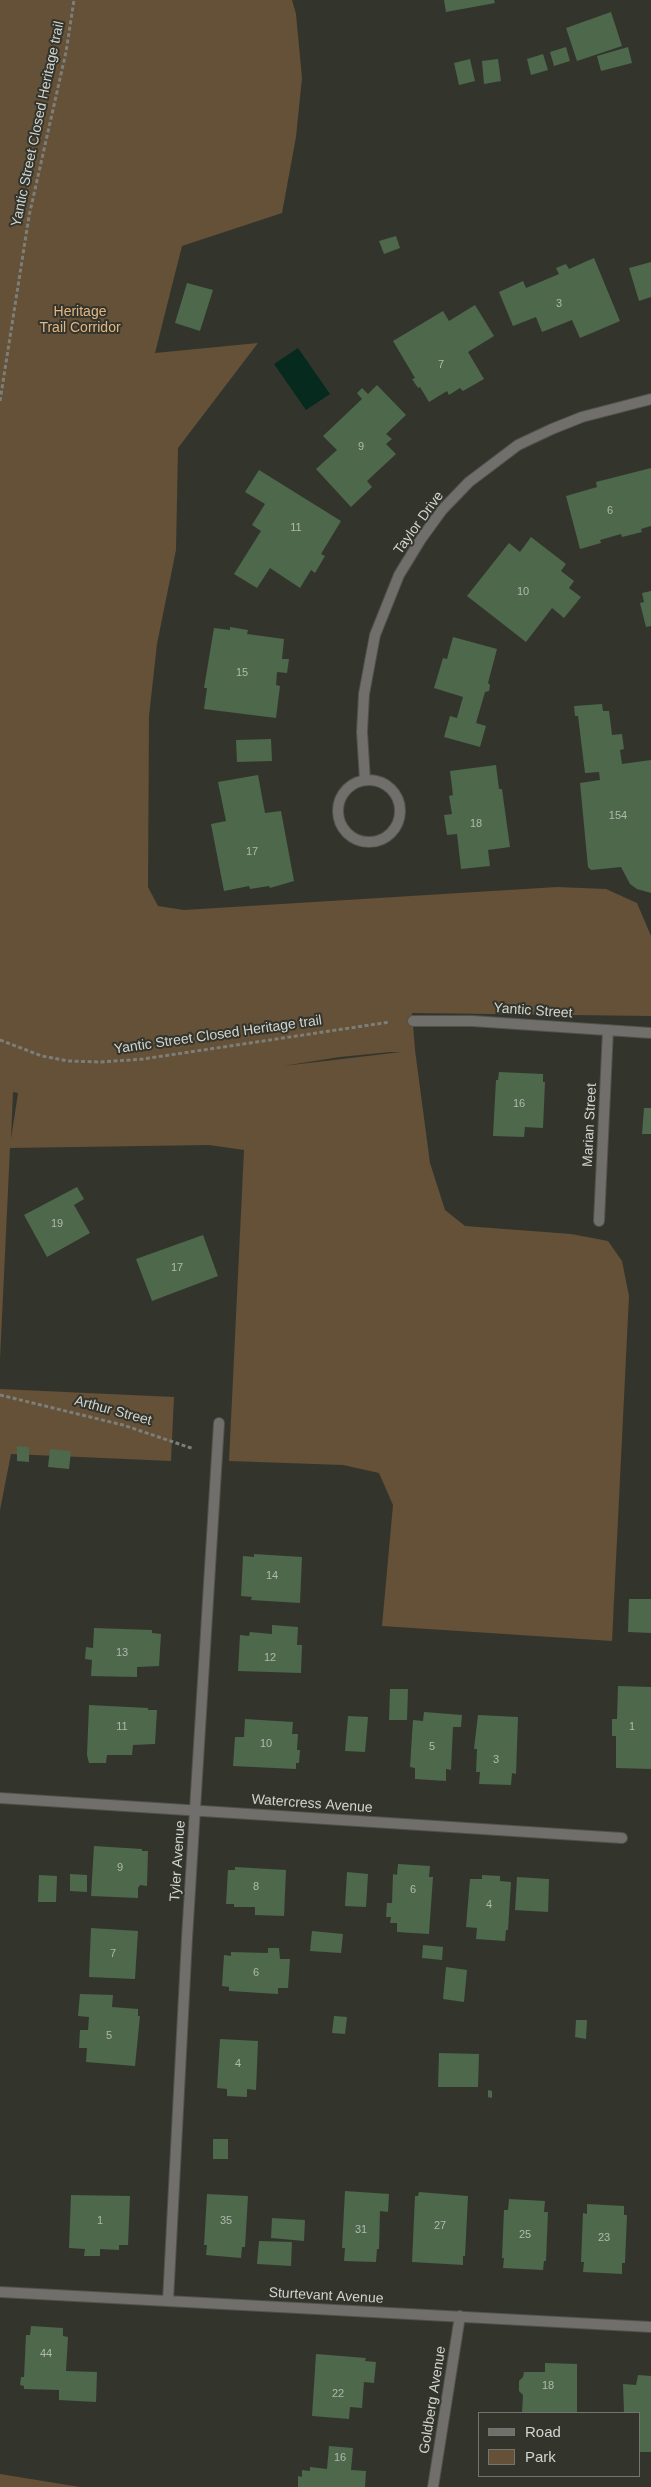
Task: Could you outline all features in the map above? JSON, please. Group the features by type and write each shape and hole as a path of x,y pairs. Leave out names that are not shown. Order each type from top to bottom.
{"street":[{"name":"Taylor Drive","path":"366,780 362,732 364,694 375,635 399,575 421,539 442,510 469,482 518,445 552,428 651,399"},
{"path":"366,780 376,780 385,783 393,790 400,807 396,826 390,835 370,843 350,836 342,828 338,813 340,797 346,789 366,780"},
{"name":"Yantic Street","path":"413,1020 472,1020 651,1033"},
{"name":"Marian Street","path":"599,1221 608,1030"},
{"name":"Tyler Avenue","path":"168,2301 195,1810 219,1423"},
{"name":"Watercress Avenue","path":"0,1798 622,1838"},
{"name":"Sturtevant Avenue","path":"0,2292 651,2327"},
{"name":"Goldberg Avenue","path":"433,2487 460,2316"}],"path":[{"name":"Yantic Street Closed Heritage trail","path":"0,401 28,225 65,57 74,0"},
{"name":"Yantic Street Closed Heritage trail","path":"0,1040 21,1050 53,1058 76,1061 113,1061 413,1020"},
{"name":"Arthur Street","path":"0,1395 132,1428 217,1458"}],"green space":[{"name":"Heritage Trail Corridor","path":"0,0 292,0 296,14 302,78 296,137 282,213 182,246 155,353 258,343 178,448 176,550 157,644 149,716 148,887 158,906 184,910 557,887 606,889 637,903 651,936 651,1016 412,1013 430,1163 445,1210 465,1226 571,1234 608,1241 622,1261 629,1296 612,1641 382,1626 393,1505 379,1473 343,1465 229,1461 244,1150 209,1145 10,1148 0,1359","holes":["401,1052 283,1066 340,1057","13,1092 18,1093 11,1139"]},
{"path":"0,1389 174,1397 171,1461 11,1454 0,1510"},
{"path":"0,2474 80,2487 0,2487"}],"shaded area":[{"path":"298,348 330,394 306,410 274,364"}],"building":[{"path":"444,0 494,0 495,3 446,12"},
{"path":"611,12 622,46 577,61 566,28"},
{"path":"566,47 570,61 554,66 550,52"},
{"path":"628,47 632,63 601,71 597,56"},
{"path":"543,54 548,70 531,75 527,59"},
{"path":"470,59 475,81 459,85 454,63"},
{"path":"498,59 501,81 484,84 482,61"},
{"path":"396,236 400,248 384,254 379,241"},
{"path":"594,258 620,321 580,338 572,320 542,332 536,317 513,326 499,292 523,281 526,288 559,274 556,268 566,264 569,269"},
{"path":"651,262 651,297 639,301 629,268"},
{"path":"187,283 213,290 200,331 175,323"},
{"path":"475,305 494,336 468,352 484,379 463,391 460,388 449,395 447,391 429,402 420,387 418,388 412,379 415,378 393,341 443,311 449,321"},
{"path":"377,385 406,415 386,434 392,439 386,444 396,454 367,481 372,487 351,507 316,469 337,450 323,436 362,399 357,393 362,388 368,394"},
{"path":"651,468 651,526 641,529 642,532 622,537 621,534 600,540 601,543 580,549 566,496 597,487 596,482"},
{"path":"259,470 341,521 321,554 325,556 315,573 311,570 300,588 270,568 257,588 234,574 261,531 252,525 265,504 245,492"},
{"path":"531,537 566,564 561,571 574,581 569,588 581,597 564,618 552,608 526,642 467,596 509,543 520,552"},
{"path":"651,591 651,626 646,627 640,603 644,602 642,593"},
{"path":"230,627 248,630 247,634 284,639 282,659 289,659 287,673 277,672 276,685 280,686 276,718 204,709 207,688 204,688 214,628 230,630"},
{"path":"453,637 497,649 488,683 490,685 489,691 485,692 476,723 486,726 480,747 444,737 450,716 457,718 463,697 434,688 443,658 447,659"},
{"path":"602,704 603,711 609,711 612,735 622,734 624,749 620,750 622,764 651,760 651,893 637,889 630,884 621,867 591,870 588,867 580,783 600,780 599,772 585,773 578,716 575,716 574,706"},
{"path":"271,739 272,761 237,762 236,740"},
{"path":"496,765 499,789 502,789 510,847 488,850 490,866 461,869 457,834 447,835 444,815 452,814 449,796 453,795 450,771"},
{"path":"258,775 265,813 281,811 294,881 270,888 269,886 250,889 249,886 224,891 211,824 226,821 218,782"},
{"path":"499,1072 543,1074 543,1082 545,1082 543,1128 525,1127 524,1137 493,1136 496,1080 498,1080"},
{"path":"644,1108 651,1108 651,1134 642,1134"},
{"path":"77,1187 84,1199 74,1205 90,1233 47,1257 24,1215"},
{"path":"203,1235 218,1276 152,1301 136,1259"},
{"path":"17,1446 29,1447 29,1462 17,1461"},
{"path":"50,1449 71,1451 69,1469 48,1467"},
{"path":"254,1554 302,1557 300,1603 251,1600 252,1597 241,1596 243,1556 254,1557"},
{"path":"629,1599 651,1599 651,1633 628,1632"},
{"path":"272,1625 298,1627 297,1645 302,1645 301,1673 238,1671 240,1635 249,1636 250,1632 272,1634"},
{"path":"94,1628 152,1630 152,1633 161,1634 159,1666 137,1667 137,1677 91,1676 92,1660 85,1659 86,1647 93,1648"},
{"path":"618,1686 651,1687 651,1769 616,1768 616,1736 612,1736 612,1719 617,1719"},
{"path":"390,1689 408,1689 407,1720 389,1720"},
{"path":"89,1705 157,1710 155,1744 133,1745 132,1755 107,1755 106,1763 89,1763 87,1755"},
{"path":"424,1712 462,1715 461,1727 453,1727 451,1770 446,1769 446,1781 415,1779 415,1768 410,1767 413,1720 423,1721"},
{"path":"478,1715 518,1717 516,1774 512,1773 511,1785 479,1784 480,1772 476,1772 477,1749 474,1749"},
{"path":"348,1716 368,1717 365,1752 345,1751"},
{"path":"245,1719 293,1722 292,1734 298,1734 297,1750 300,1750 299,1763 296,1763 296,1769 233,1766 235,1737 244,1737"},
{"path":"94,1846 148,1851 147,1886 140,1885 138,1888 138,1898 91,1896"},
{"path":"398,1864 430,1866 429,1877 433,1877 429,1934 397,1932 397,1923 390,1923 391,1917 386,1917 387,1903 392,1903 393,1874 397,1875"},
{"path":"235,1867 286,1870 284,1916 255,1915 255,1907 234,1907 234,1904 226,1904 228,1870 235,1870"},
{"path":"347,1872 368,1874 366,1907 345,1906"},
{"path":"70,1874 87,1875 87,1892 70,1891"},
{"path":"39,1875 57,1876 56,1902 38,1902"},
{"path":"482,1875 500,1876 500,1881 511,1882 508,1930 506,1930 505,1941 476,1939 477,1928 466,1927 470,1879 482,1879"},
{"path":"517,1877 549,1879 548,1912 515,1910"},
{"path":"91,1928 138,1931 135,1979 89,1977"},
{"path":"312,1931 343,1934 341,1953 310,1951"},
{"path":"423,1945 443,1947 442,1960 422,1958"},
{"path":"268,1948 279,1948 280,1959 290,1959 288,1988 278,1988 278,1994 229,1991 229,1987 222,1986 224,1955 231,1956 231,1952 268,1953"},
{"path":"446,1967 467,1970 464,2002 443,1999"},
{"path":"80,1994 113,1995 112,2007 138,2009 138,2016 140,2016 135,2066 86,2062 87,2048 79,2048 80,2030 88,2030 89,2017 78,2016"},
{"path":"334,2016 347,2017 345,2034 332,2033"},
{"path":"576,2020 587,2020 586,2039 575,2037"},
{"path":"220,2039 258,2041 256,2090 247,2089 247,2097 227,2096 227,2089 217,2088"},
{"path":"439,2053 479,2054 478,2087 438,2087"},
{"path":"488,2090 492,2091 492,2098 488,2097"},
{"path":"213,2139 228,2139 228,2159 213,2159"},
{"path":"345,2191 389,2194 388,2212 380,2211 379,2249 377,2249 376,2262 344,2261 345,2248 342,2248"},
{"path":"419,2192 468,2196 463,2265 412,2262 415,2196 418,2196"},
{"path":"207,2194 248,2196 245,2247 242,2247 241,2258 206,2255 207,2245 204,2245"},
{"path":"71,2195 130,2196 128,2245 119,2245 119,2250 100,2249 100,2256 84,2256 85,2249 69,2248"},
{"path":"509,2199 545,2201 544,2212 548,2212 546,2261 544,2261 543,2270 503,2268 504,2210 508,2210"},
{"path":"587,2204 624,2206 624,2215 627,2215 625,2263 622,2263 622,2274 583,2272 584,2262 581,2262 583,2213 587,2214"},
{"path":"272,2218 305,2220 304,2241 271,2238"},
{"path":"259,2241 292,2242 291,2266 257,2264"},
{"path":"31,2326 63,2328 63,2336 68,2337 66,2371 97,2372 96,2402 59,2400 59,2390 24,2389 24,2386 20,2385 21,2377 24,2377 26,2335 30,2335"},
{"path":"316,2354 366,2358 365,2361 376,2362 374,2383 364,2382 362,2408 350,2407 349,2419 312,2416"},
{"path":"545,2363 577,2364 577,2412 522,2412 523,2395 519,2391 519,2381 523,2377 524,2372 545,2372"},
{"path":"638,2375 651,2376 651,2452 641,2452 641,2412 624,2412 623,2384 636,2385"},
{"path":"329,2446 353,2448 351,2470 366,2471 365,2487 298,2487 298,2476 302,2477 302,2470 310,2471 310,2467 327,2469"}]}
